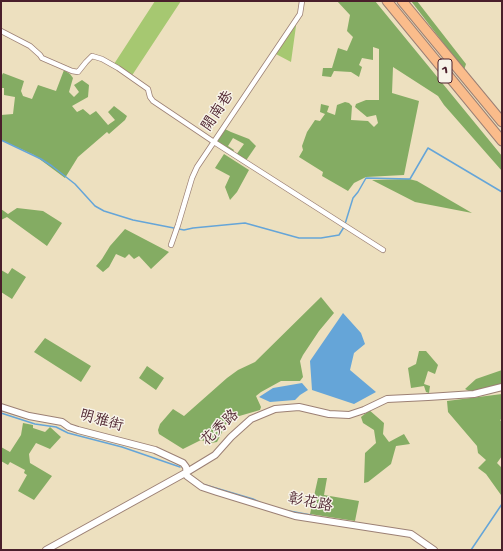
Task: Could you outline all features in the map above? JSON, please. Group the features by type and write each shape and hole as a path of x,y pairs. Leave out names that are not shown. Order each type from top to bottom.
{"highway":[{"name":"1","path":"387,1 502,141"},
{"name":"1","path":"402,1 502,122"}],"street":[{"name":"開南巷","path":"171,245 192,178 197,167 300,14 302,1"},
{"path":"1,31 30,46 42,58 72,71 78,72 92,56 102,59 118,68 148,89 150,97 154,101 214,142 383,250"},
{"name":"花秀路","path":"46,550 215,455 231,437 251,419 275,409 300,408 329,414 349,415 364,410 387,399 474,394 502,387"},
{"name":"明雅街","path":"1,407 29,416 56,421 78,430 155,450 182,463 186,467 187,472"},
{"name":"彰花路","path":"187,472 188,476 197,484 206,489 294,516 411,534 434,550"}],"green space":[{"path":"155,1 181,1 131,77 114,64"},
{"path":"337,1 375,1 502,156 502,171 444,105 438,96 393,67 392,93 419,101 404,175 366,177 354,183 348,191 322,176 323,172 299,157 303,150 302,146 307,132 315,120 320,121 325,114 320,112 321,104 329,106 327,112 335,115 337,105 345,102 349,103 352,106 351,120 368,121 374,127 378,123 376,115 367,117 355,107 356,104 366,100 379,100 379,49 373,47 373,60 362,58 359,65 362,67 359,77 351,72 334,71 331,77 322,76 323,68 332,68 338,48 347,51 353,37 347,31 350,15"},
{"path":"411,1 417,1 466,64 464,70"},
{"path":"295,24 296,26 291,62 274,53"},
{"path":"64,70 73,78 69,92 74,97 79,92 74,85 82,80 89,85 88,97 72,106 77,112 83,109 90,115 96,111 108,125 115,120 108,112 114,106 127,116 125,120 109,134 107,132 78,157 65,178 34,155 1,140 1,115 13,114 15,97 4,95 4,88 1,88 1,77 3,73 24,81 21,91 23,96 32,99 38,85 56,91"},
{"path":"225,129 249,139 256,146 245,162 236,155 244,144 233,138 228,146 234,150 232,153 218,143 217,141"},
{"path":"224,154 249,170 237,192 230,200 225,187 230,176 215,168"},
{"path":"409,179 417,181 472,213 415,202 372,180"},
{"path":"17,208 43,211 62,223 47,246 7,217 1,220 1,209 8,214"},
{"path":"125,229 169,252 151,269 139,256 134,259 129,254 125,258 116,254 109,267 103,272 96,266 110,246"},
{"path":"12,268 26,277 12,299 1,292 1,270 8,274"},
{"path":"321,297 334,313 319,331 300,361 303,377 300,381 281,381 261,392 256,396 261,407 260,410 229,419 217,442 211,443 201,440 183,449 159,434 158,430 160,424 173,409 184,416 227,378 238,370 255,362"},
{"path":"45,338 91,366 81,382 34,352"},
{"path":"419,351 426,351 438,365 435,374 428,371 424,384 430,386 429,393 426,392 424,386 411,388 408,368 416,364"},
{"path":"147,366 164,378 156,390 139,378"},
{"path":"502,370 502,384 471,392 465,389 476,379"},
{"path":"502,394 502,419 500,420 502,422 502,456 497,463 502,468 501,495 486,474 478,468 486,460 478,453 477,446 448,412 447,401"},
{"path":"368,409 384,423 383,434 389,442 404,434 410,444 396,446 391,464 368,482 364,483 365,453 376,443 374,430 363,423 361,417"},
{"path":"23,423 33,425 33,428 45,432 50,427 61,437 50,449 36,443 29,454 30,463 52,476 34,500 18,491 27,475 24,473 25,470 10,462 8,465 1,461 1,447 10,452 21,435"},
{"path":"318,478 327,478 324,495 359,501 355,521 310,514"}],"water":[{"path":"343,313 361,333 365,344 354,353 350,370 376,392 354,404 312,390 310,361"},
{"path":"302,383 308,390 295,400 270,402 259,397 273,388"}],"waterway":[{"path":"1,140 41,159 52,166 75,184 95,206 104,211 133,220 184,230 245,223 299,238 321,238 339,235 344,227"},
{"path":"345,224 353,198 366,178 410,179 428,148 502,192"},
{"path":"1,413 35,424 56,427 68,433 122,447 180,467"},
{"path":"202,484 253,499 261,503"},
{"path":"471,550 502,504"},
{"path":"289,511 311,515"}]}
